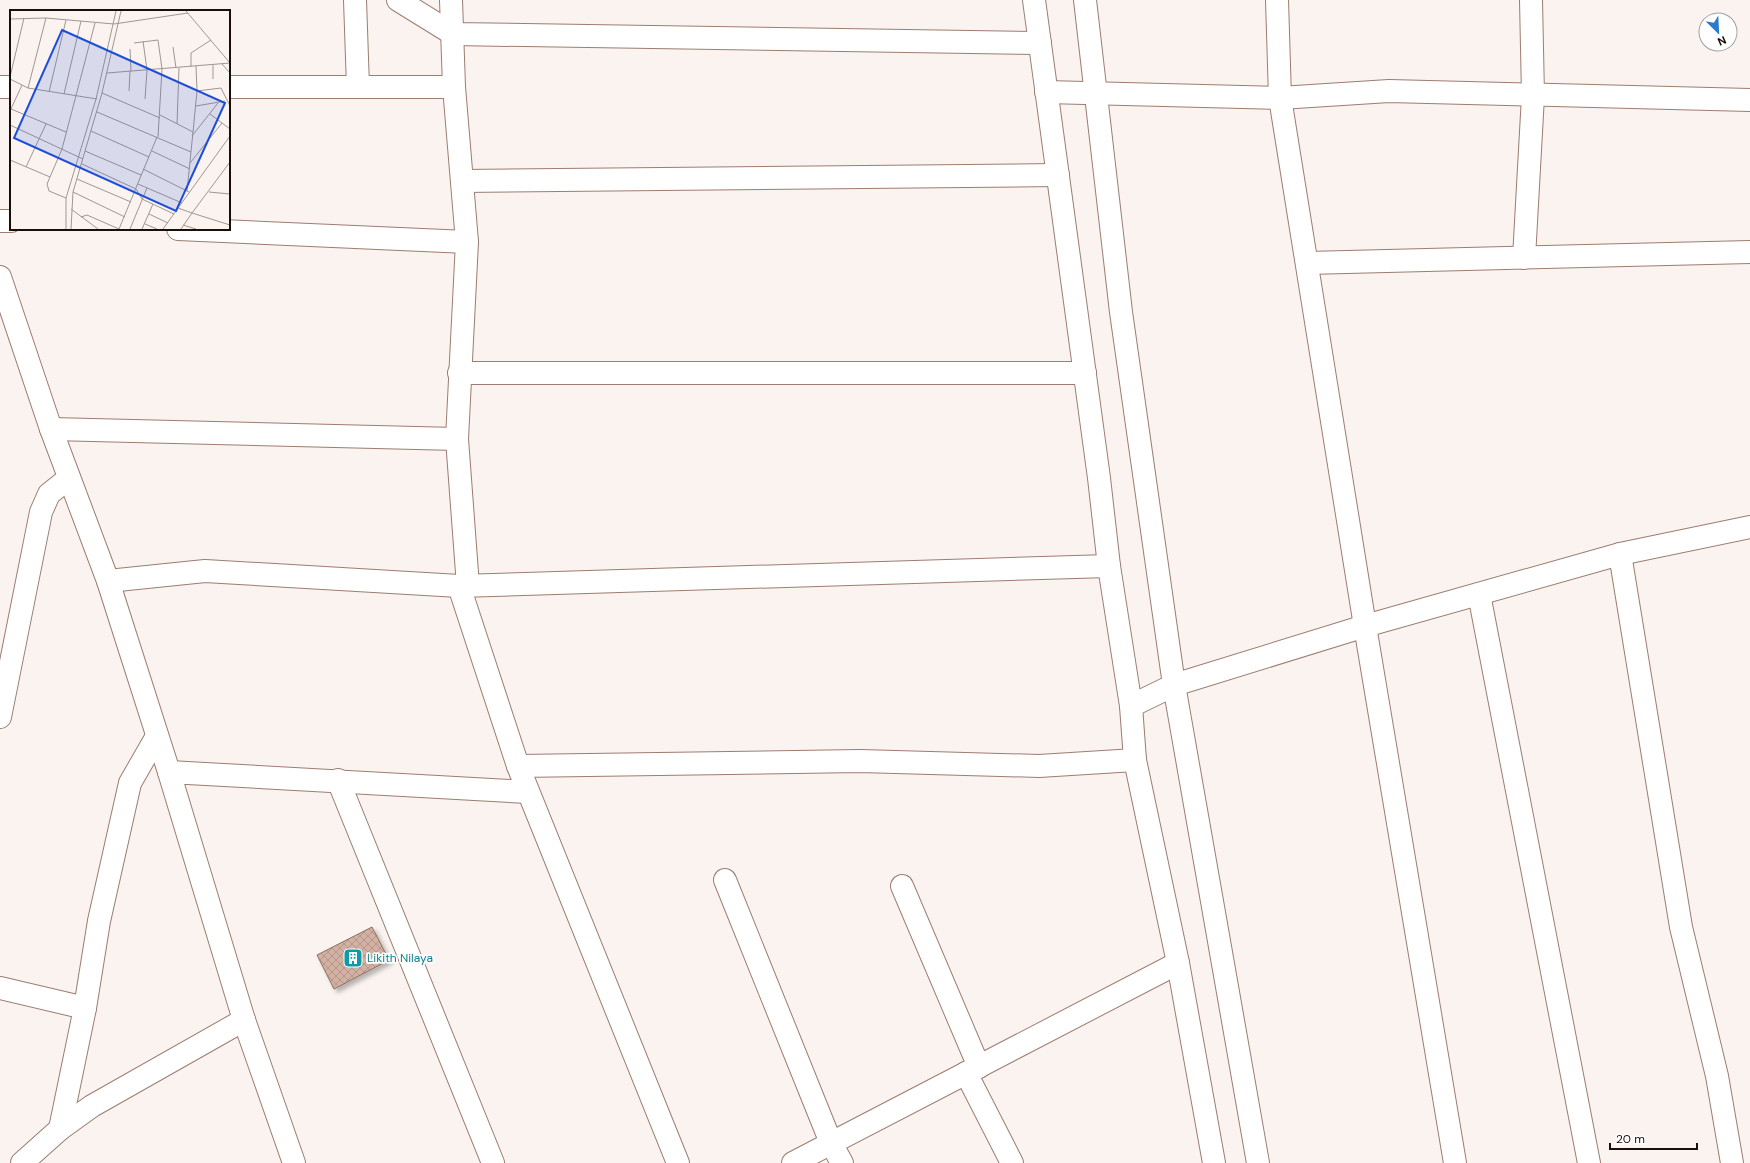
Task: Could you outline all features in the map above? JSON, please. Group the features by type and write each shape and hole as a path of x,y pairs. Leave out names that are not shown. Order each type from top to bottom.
{"street":[{"path":"355,0 358,88"},
{"path":"398,0 453,34 1040,43"},
{"path":"451,0 454,87 467,242 459,373 457,439 463,586 518,766 678,1163"},
{"path":"1034,0 1085,373 1109,566 1131,706 1135,760 1178,963 1214,1163"},
{"path":"1085,0 1121,312 1174,685 1258,1163"},
{"path":"1277,0 1280,98 1365,626 1455,1163"},
{"path":"1524,258 1533,96 1531,0"},
{"path":"230,87 454,87"},
{"path":"1046,92 1096,95 1280,98 1389,91 1533,96 1750,100"},
{"path":"462,180 1058,175"},
{"path":"0,221 10,222"},
{"path":"200,230 467,242"},
{"path":"1306,263 1750,252"},
{"path":"0,277 50,429 108,581 169,772 244,1020 291,1162"},
{"path":"459,373 1085,373"},
{"path":"50,429 457,439"},
{"path":"0,717 41,512 49,494 69,478"},
{"path":"1131,706 1174,685 1365,626 1620,554 1750,527"},
{"path":"1620,554 1681,927 1717,1076 1732,1163"},
{"path":"108,581 205,571 463,586 1109,566"},
{"path":"1479,594 1590,1163"},
{"path":"60,1129 85,1008 99,921 130,783 157,736"},
{"path":"518,766 860,761 1039,766 1135,760"},
{"path":"169,772 338,780 528,792"},
{"path":"338,780 492,1163"},
{"path":"725,880 832,1143 842,1163"},
{"path":"902,886 972,1070 1012,1163"},
{"path":"793,1163 1178,963"},
{"path":"0,988 85,1008"},
{"path":"22,1163 60,1129 92,1106 244,1020"}],"building":[{"name":"Likith Nilaya","path":"372,927 389,960 334,989 317,955"}],"place":[{"name":"Likith Nilaya","path":"353,958"}]}
